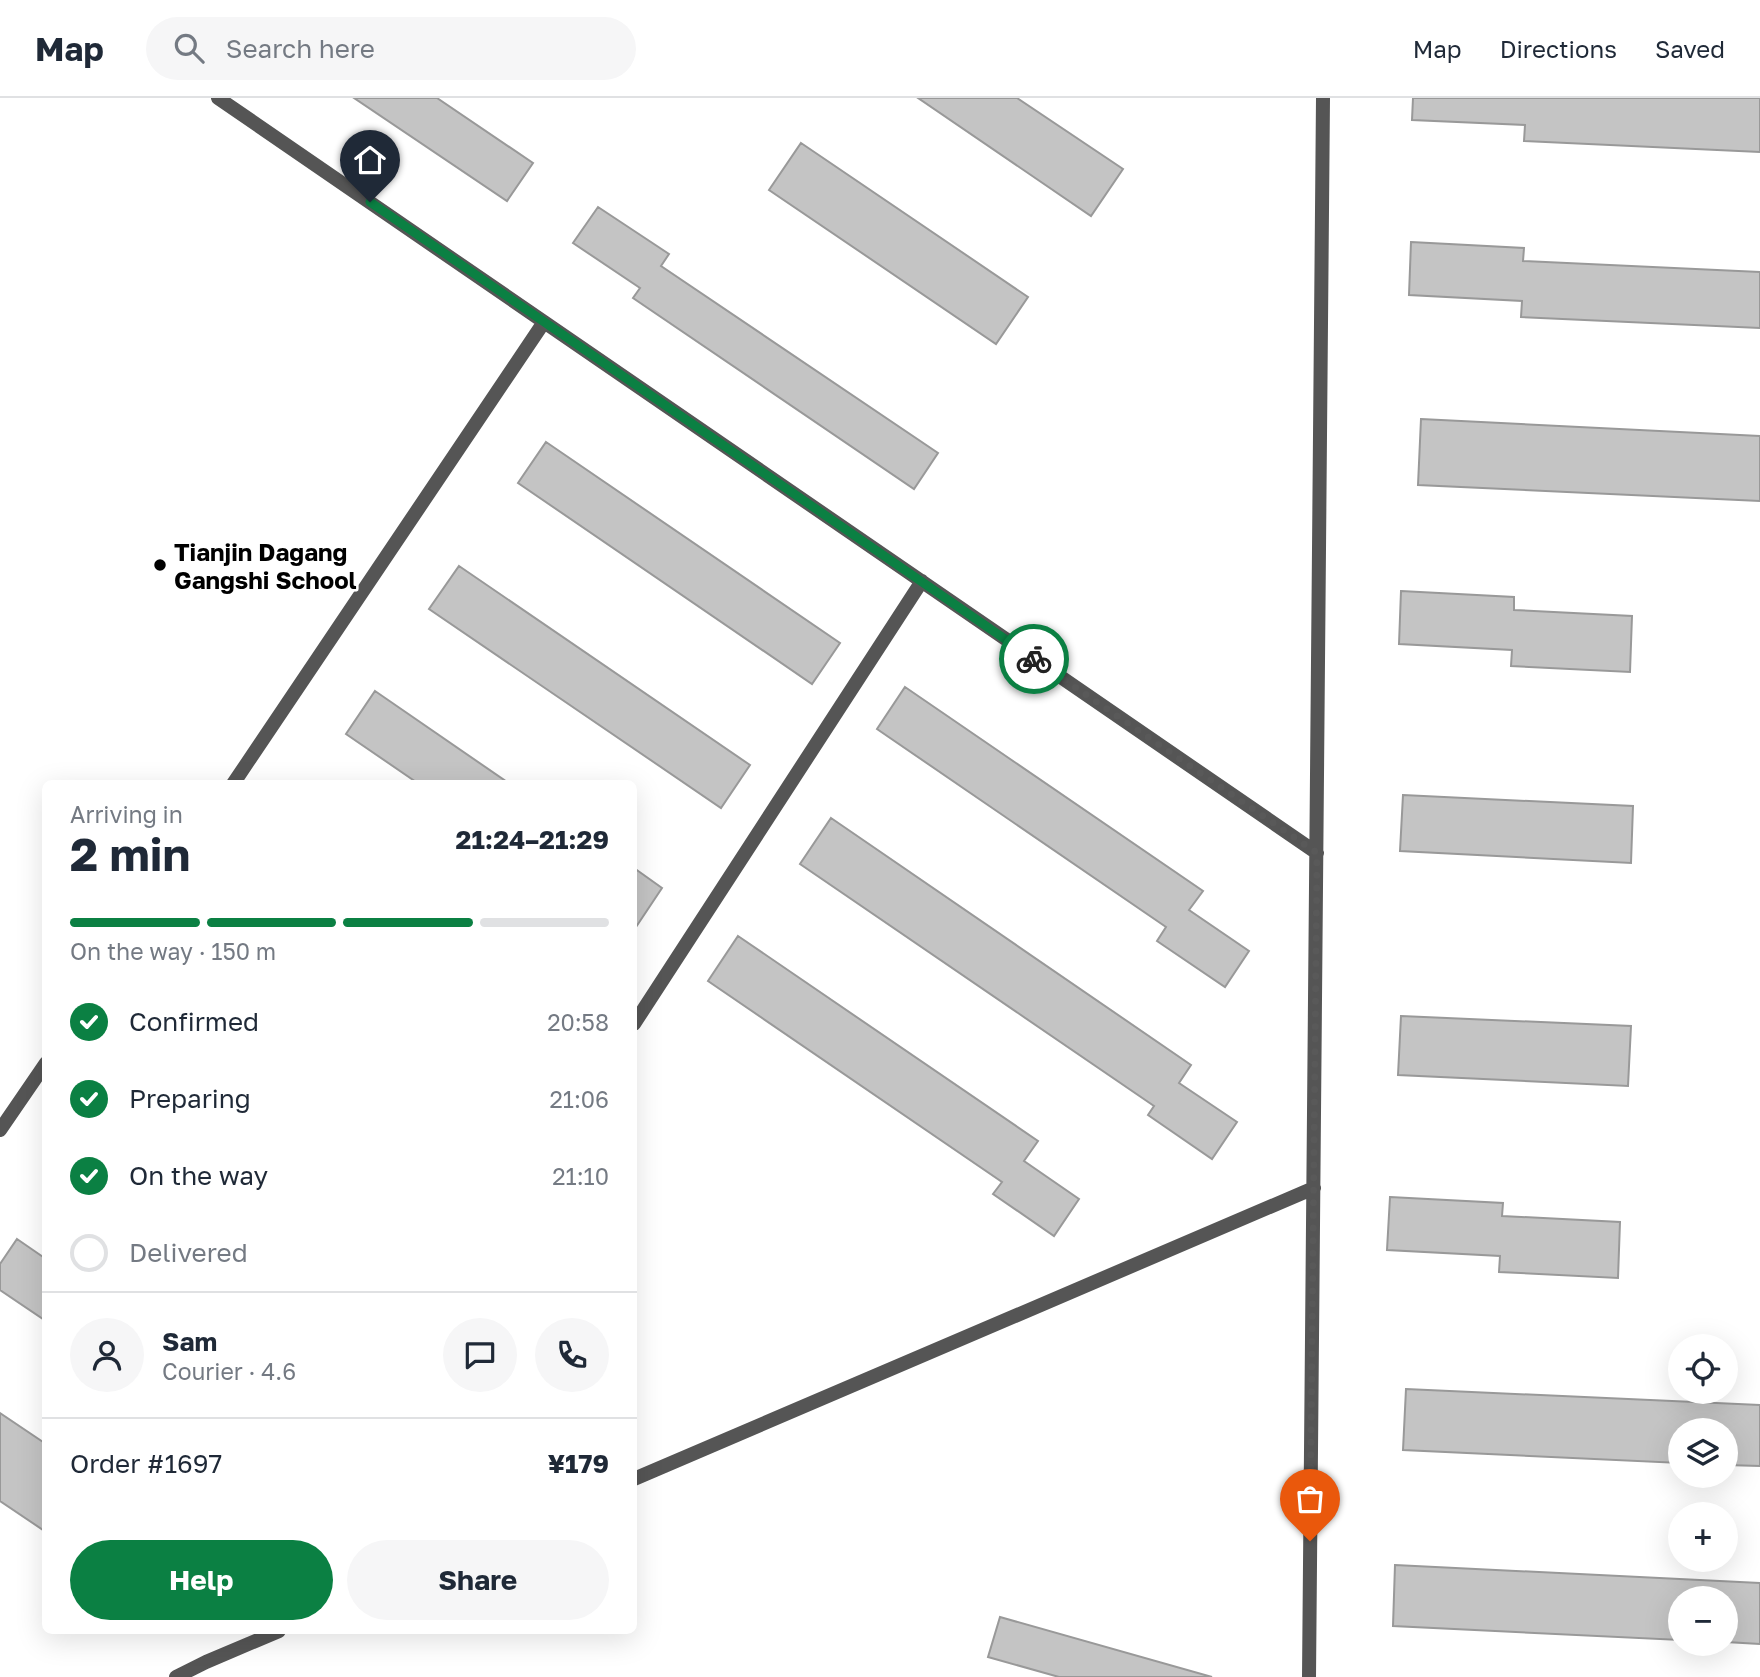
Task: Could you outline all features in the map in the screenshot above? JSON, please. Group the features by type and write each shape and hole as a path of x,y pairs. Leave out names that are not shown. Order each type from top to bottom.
{"lane":[{"path":"218,98 1317,853"},
{"path":"1309,1677 1323,98"},
{"path":"236,780 544,322"},
{"path":"637,1019 922,581"},
{"path":"0,1130 42,1069"},
{"path":"637,1478 1314,1188"},
{"path":"176,1677 272,1634"}],"building":[{"path":"354,98 437,98 533,163 507,201"},
{"path":"918,98 1017,98 1123,169 1091,216"},
{"path":"1413,98 1760,98 1760,152 1524,141 1525,125 1412,120"},
{"path":"801,143 1028,297 996,344 769,190"},
{"path":"598,207 669,254 661,266 938,453 914,489 633,298 640,288 573,243"},
{"path":"1411,242 1524,248 1523,261 1760,272 1760,328 1521,317 1522,301 1409,295"},
{"path":"1421,419 1760,436 1760,501 1418,485"},
{"path":"546,442 840,643 812,684 518,483"},
{"path":"459,566 750,765 721,808 429,609"},
{"path":"1401,591 1514,597 1514,610 1632,616 1630,672 1511,666 1512,650 1399,644"},
{"path":"905,687 1203,891 1189,910 1249,951 1225,987 1157,941 1166,927 877,729"},
{"path":"375,691 504,780 413,780 346,734"},
{"path":"1403,795 1633,806 1631,863 1400,851"},
{"path":"831,818 1191,1065 1179,1083 1237,1122 1212,1159 1148,1115 1154,1106 800,864"},
{"path":"637,870 662,888 637,926"},
{"path":"738,936 1038,1141 1024,1161 1079,1199 1054,1236 993,1194 1002,1182 708,981"},
{"path":"1401,1016 1631,1026 1628,1086 1398,1075"},
{"path":"1390,1197 1503,1203 1502,1216 1620,1222 1618,1278 1499,1272 1500,1256 1387,1250"},
{"path":"17,1239 42,1256 42,1318 0,1290 0,1264"},
{"path":"1406,1389 1668,1401 1668,1404 1760,1405 1760,1466 1738,1465 1738,1418 1668,1418 1668,1462 1403,1450"},
{"path":"0,1413 42,1441 42,1529 0,1501"},
{"path":"1395,1565 1760,1583 1760,1644 1738,1643 1738,1586 1668,1586 1668,1639 1393,1626"},
{"path":"1000,1617 1212,1677 1059,1677 988,1657"}],"way so far":[{"path":"1034,659 1317,853 1310,1541"}],"place":[{"name":"Tianjin Dagang Gangshi School","path":"160,565"}],"route":[{"path":"370,202 1034,659"}]}
